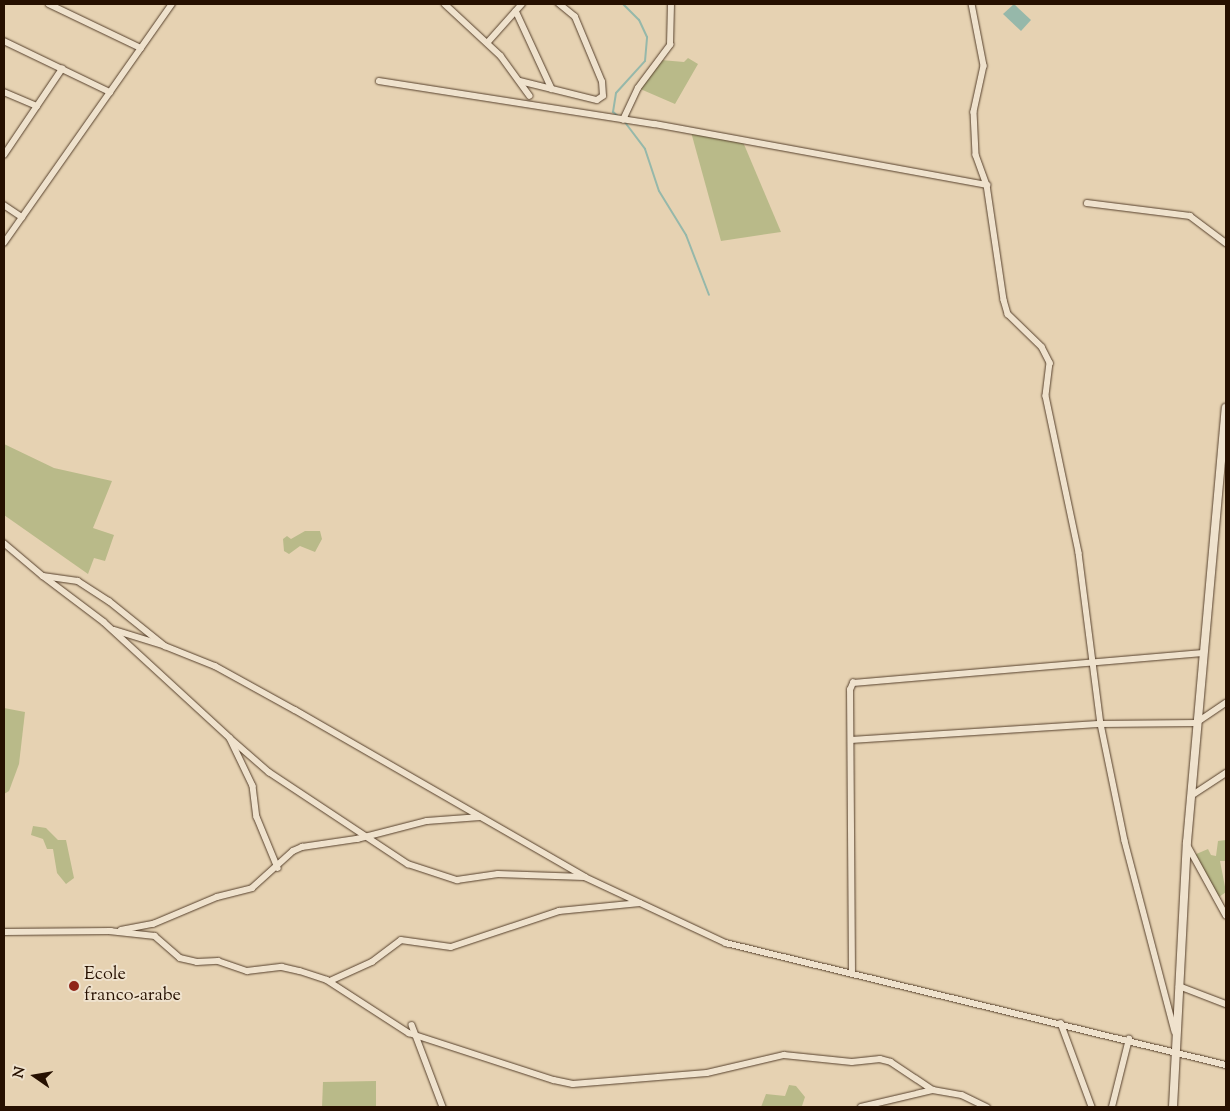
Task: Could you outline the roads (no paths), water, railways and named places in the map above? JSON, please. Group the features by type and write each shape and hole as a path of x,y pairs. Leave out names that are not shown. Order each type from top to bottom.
{"main road":[{"path":"1174,1107 1190,796 1226,408"}],"street":[{"path":"49,4 141,48"},
{"path":"4,243 171,4"},
{"path":"447,4 488,42 530,96"},
{"path":"488,42 522,4"},
{"path":"520,81 601,100 604,89 575,17 559,4"},
{"path":"623,120 638,88 670,45 672,4"},
{"path":"972,4 984,66 974,112 976,155 987,185 1008,314 1042,346 1050,363 1046,396 1079,553 1101,724 1124,841 1178,1038"},
{"path":"516,11 552,89"},
{"path":"4,41 110,92"},
{"path":"4,153 62,69"},
{"path":"379,81 623,120 987,185"},
{"path":"4,92 37,106"},
{"path":"1087,203 1190,216 1226,243"},
{"path":"4,206 22,217"},
{"path":"4,543 109,628 269,772 408,864 457,880 498,874 585,877"},
{"path":"44,576 78,581 165,646"},
{"path":"109,628 165,646 215,666 585,877 737,947 1130,1039 1226,1066"},
{"path":"852,973 850,690 859,679 1092,665 1203,653"},
{"path":"851,740 1101,724 1196,723 1226,704"},
{"path":"230,738 253,786 257,817 278,868"},
{"path":"1190,796 1226,773"},
{"path":"109,932 140,928 217,897 252,888 278,868 293,851 302,847 367,837 427,821 480,818"},
{"path":"1187,842 1226,915"},
{"path":"4,932 109,932 155,936 180,958 197,962 218,961 246,971 282,967 336,981 372,962 401,940 451,947 559,911 642,903"},
{"path":"327,980 386,1022 436,1045 460,1048 573,1084 707,1074 784,1056 852,1062 880,1059 891,1062 933,1090"},
{"path":"1179,986 1226,1004"},
{"path":"1061,1023 1092,1107"},
{"path":"412,1025 443,1107"},
{"path":"1112,1107 1130,1039"},
{"path":"860,1107 933,1090 962,1095 987,1107"}],"waterway":[{"path":"619,117 613,112 616,93 645,61 647,37 639,20 623,4"},
{"path":"624,121 645,149 659,191 686,235 709,295"}],"place":[{"name":"Ecole franco-arabe","path":"74,986"}]}
